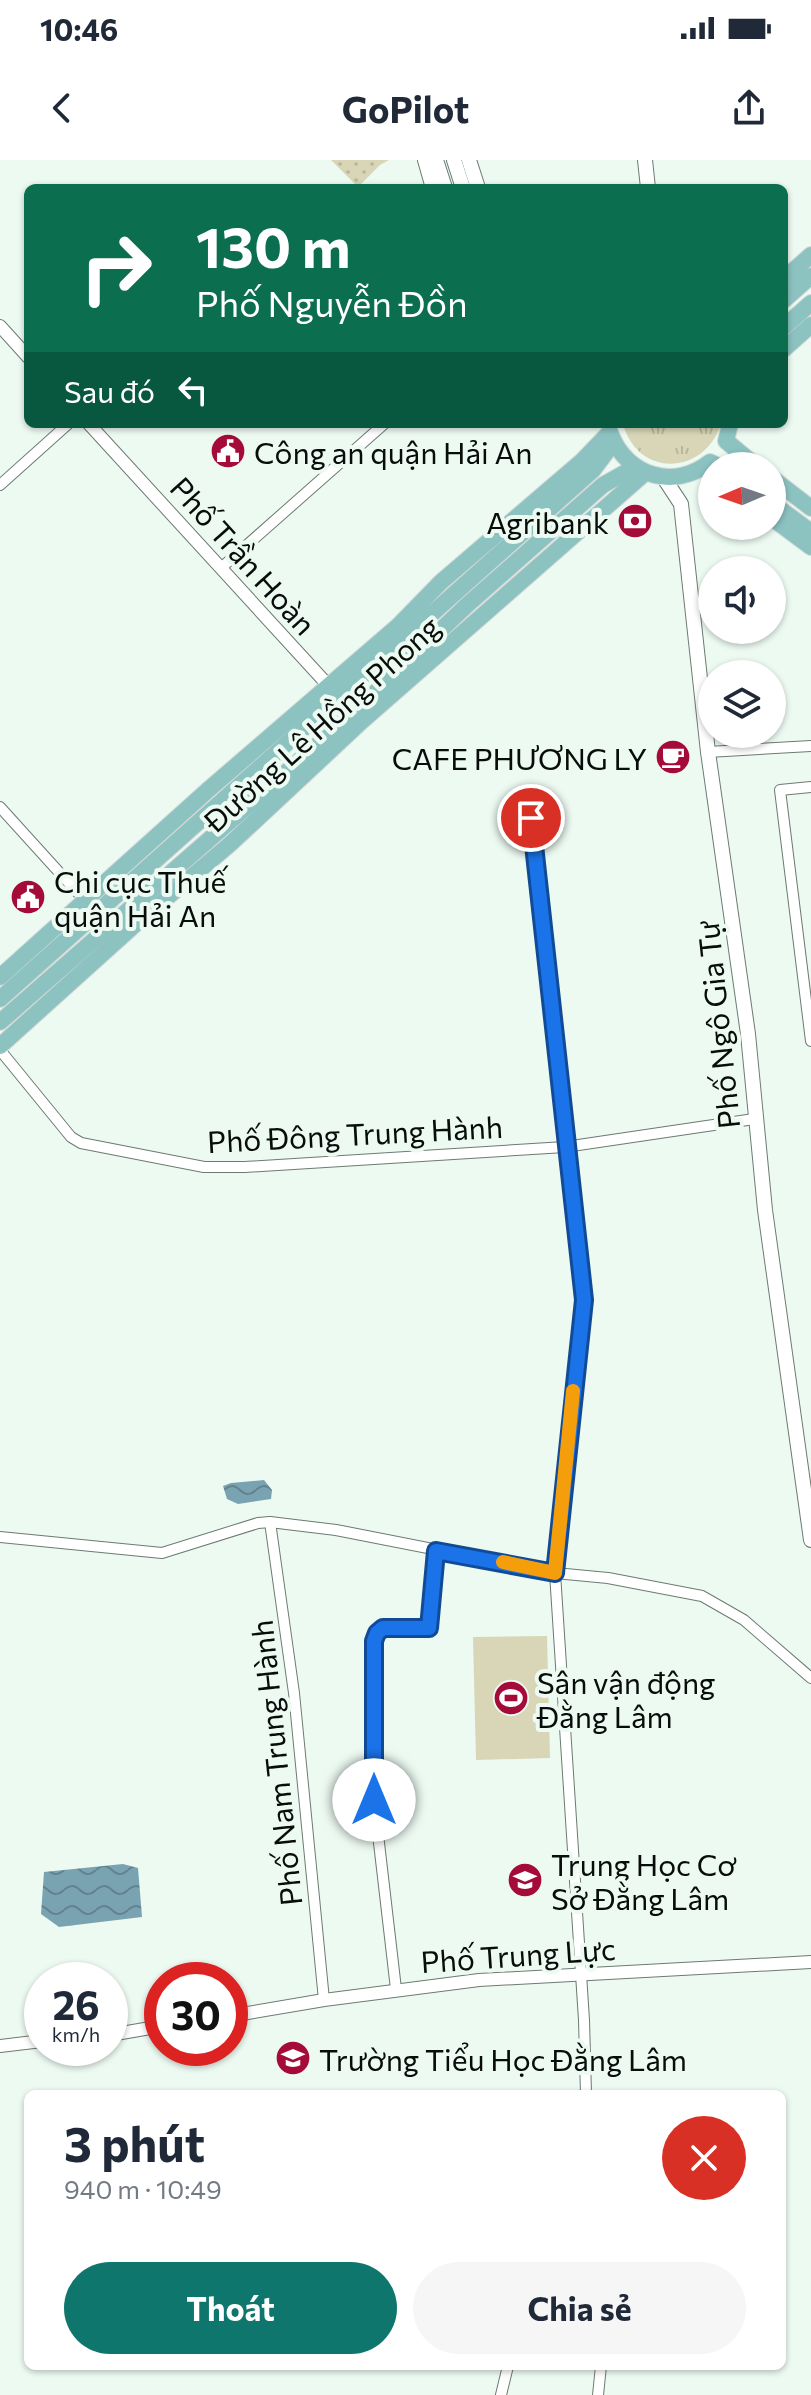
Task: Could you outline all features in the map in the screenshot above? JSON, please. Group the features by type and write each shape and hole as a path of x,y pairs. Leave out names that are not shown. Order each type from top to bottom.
{"main road":[{"path":"425,160 432,184"},
{"path":"436,160 444,184"},
{"path":"454,160 462,184"},
{"path":"469,160 477,184"},
{"path":"645,160 648,184"},
{"path":"788,275 811,255"},
{"path":"788,296 811,276"},
{"path":"788,323 811,303"},
{"path":"788,345 811,325"},
{"path":"611,433 640,470 664,478 698,471"},
{"name":"Đường Lê Hồng Phong","path":"0,977 88,898 593,470 611,433"},
{"path":"728,433 744,452"},
{"path":"728,433 752,452"},
{"name":"Đường Lê Hồng Phong","path":"0,1048 131,928 229,845 467,605 603,485 640,470"},
{"path":"664,478 681,504 698,481"},
{"path":"786,478 811,496"},
{"path":"786,489 811,508"},
{"name":"Phố Ngô Gia Tự","path":"681,504 708,752 748,1034 754,1119 811,1540"},
{"path":"786,513 811,532"},
{"path":"786,528 811,547"},
{"name":"Đường Lê Hồng Phong","path":"0,999 334,692"},
{"name":"Đường Lê Hồng Phong","path":"0,1022 358,717"}],"street":[{"path":"0,326 24,353"},
{"path":"0,485 64,428"},
{"name":"Phố Trần Hoàn","path":"93,428 358,717"},
{"path":"221,568 379,428"},
{"path":"708,752 811,746"},
{"path":"811,787 780,790 811,1041"},
{"path":"528,792 584,1300 555,1573 586,2090"},
{"path":"0,807 77,892 88,898 116,894"},
{"name":"Phố Đông Trung Hành","path":"0,1048 71,1137 81,1143 204,1167 565,1147 754,1119"},
{"path":"0,1537 162,1553 235,1529 270,1522 336,1530 555,1573 608,1578 702,1596 744,1620 811,1678"},
{"name":"Phố Nam Trung Hành","path":"270,1522 294,1693 324,2000"},
{"path":"396,1989 374,1800 374,1641 383,1628 429,1628 436,1551"},
{"name":"Phố Trung Lực","path":"248,2013 396,1989 479,1980 811,1962"},
{"path":"0,2046 24,2043"},
{"path":"501,2395 507,2370"},
{"path":"598,2395 601,2370"}],"green space":[{"path":"331,160 389,160 361,184 355,184"},
{"path":"625,428 719,428 703,452 686,461 671,464 642,454 631,442"},
{"name":"Sân vận động Đằng Lâm","path":"547,1636 550,1758 476,1760 473,1637"}],"water":[{"path":"264,1480 272,1490 271,1499 238,1504 227,1499 223,1486"},
{"path":"123,1864 138,1868 142,1917 59,1927 41,1914 44,1872"}],"slow traffic":[{"path":"503,1562 555,1573 573,1391"}],"place":[{"name":"Công an quận Hải An","path":"228,451"},
{"name":"Agribank","path":"635,521"},
{"name":"CAFE PHƯƠNG LY","path":"673,757"},
{"name":"Chi cục Thuế quận Hải An","path":"28,897"},
{"name":"Sân vận động Đằng Lâm","path":"511,1698"},
{"name":"Trung Học Cơ Sở Đằng Lâm","path":"525,1880"},
{"name":"Trường Tiểu Học Đằng Lâm","path":"293,2058"}],"route":[{"path":"374,1800 374,1641 383,1628 429,1628 436,1551 555,1573 584,1300 531,818"}]}
